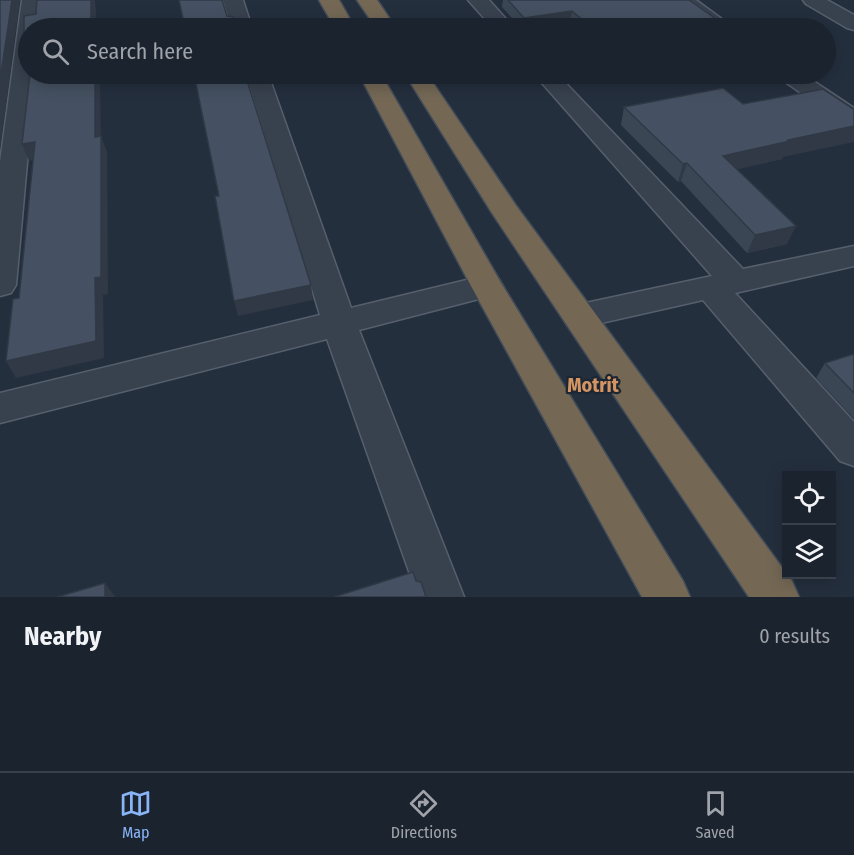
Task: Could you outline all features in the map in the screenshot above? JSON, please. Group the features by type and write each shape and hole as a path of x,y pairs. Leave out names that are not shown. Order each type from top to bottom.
{"highway":[{"path":"329,0 339,18"},
{"path":"367,0 379,18"},
{"path":"376,84 487,286 667,597"},
{"path":"423,84 507,213 776,597"}],"street":[{"path":"30,18 32,0"},
{"path":"233,0 239,18"},
{"path":"478,0 495,18"},
{"path":"683,0 709,18"},
{"path":"813,0 854,24"},
{"path":"0,285 23,84"},
{"path":"260,84 339,323 441,597"},
{"path":"553,84 723,284 854,449"},
{"path":"803,84 854,119"},
{"path":"579,316 854,256"},
{"path":"0,408 487,286"}],"building":[{"path":"0,0 12,0 0,81"},
{"path":"37,0 91,0 91,18 24,18 24,16 36,14"},
{"path":"179,0 222,0 227,16 233,18 183,18"},
{"path":"508,0 689,0 715,18 580,18 572,11 524,18"},
{"path":"29,84 95,84 95,137 101,136 101,277 95,278 96,341 6,361 13,299 19,298 35,142 22,144"},
{"path":"196,84 248,84 311,285 234,301 215,196 219,196"},
{"path":"723,88 743,104 823,89 854,109 854,126 723,156 796,226 755,235 687,163 683,164 624,107"},
{"path":"854,354 854,393 825,363"},
{"path":"413,572 416,581 421,582 426,597 334,597"},
{"path":"105,583 105,597 57,597"}],"district":[{"name":"Motrit","path":"593,385"}]}
